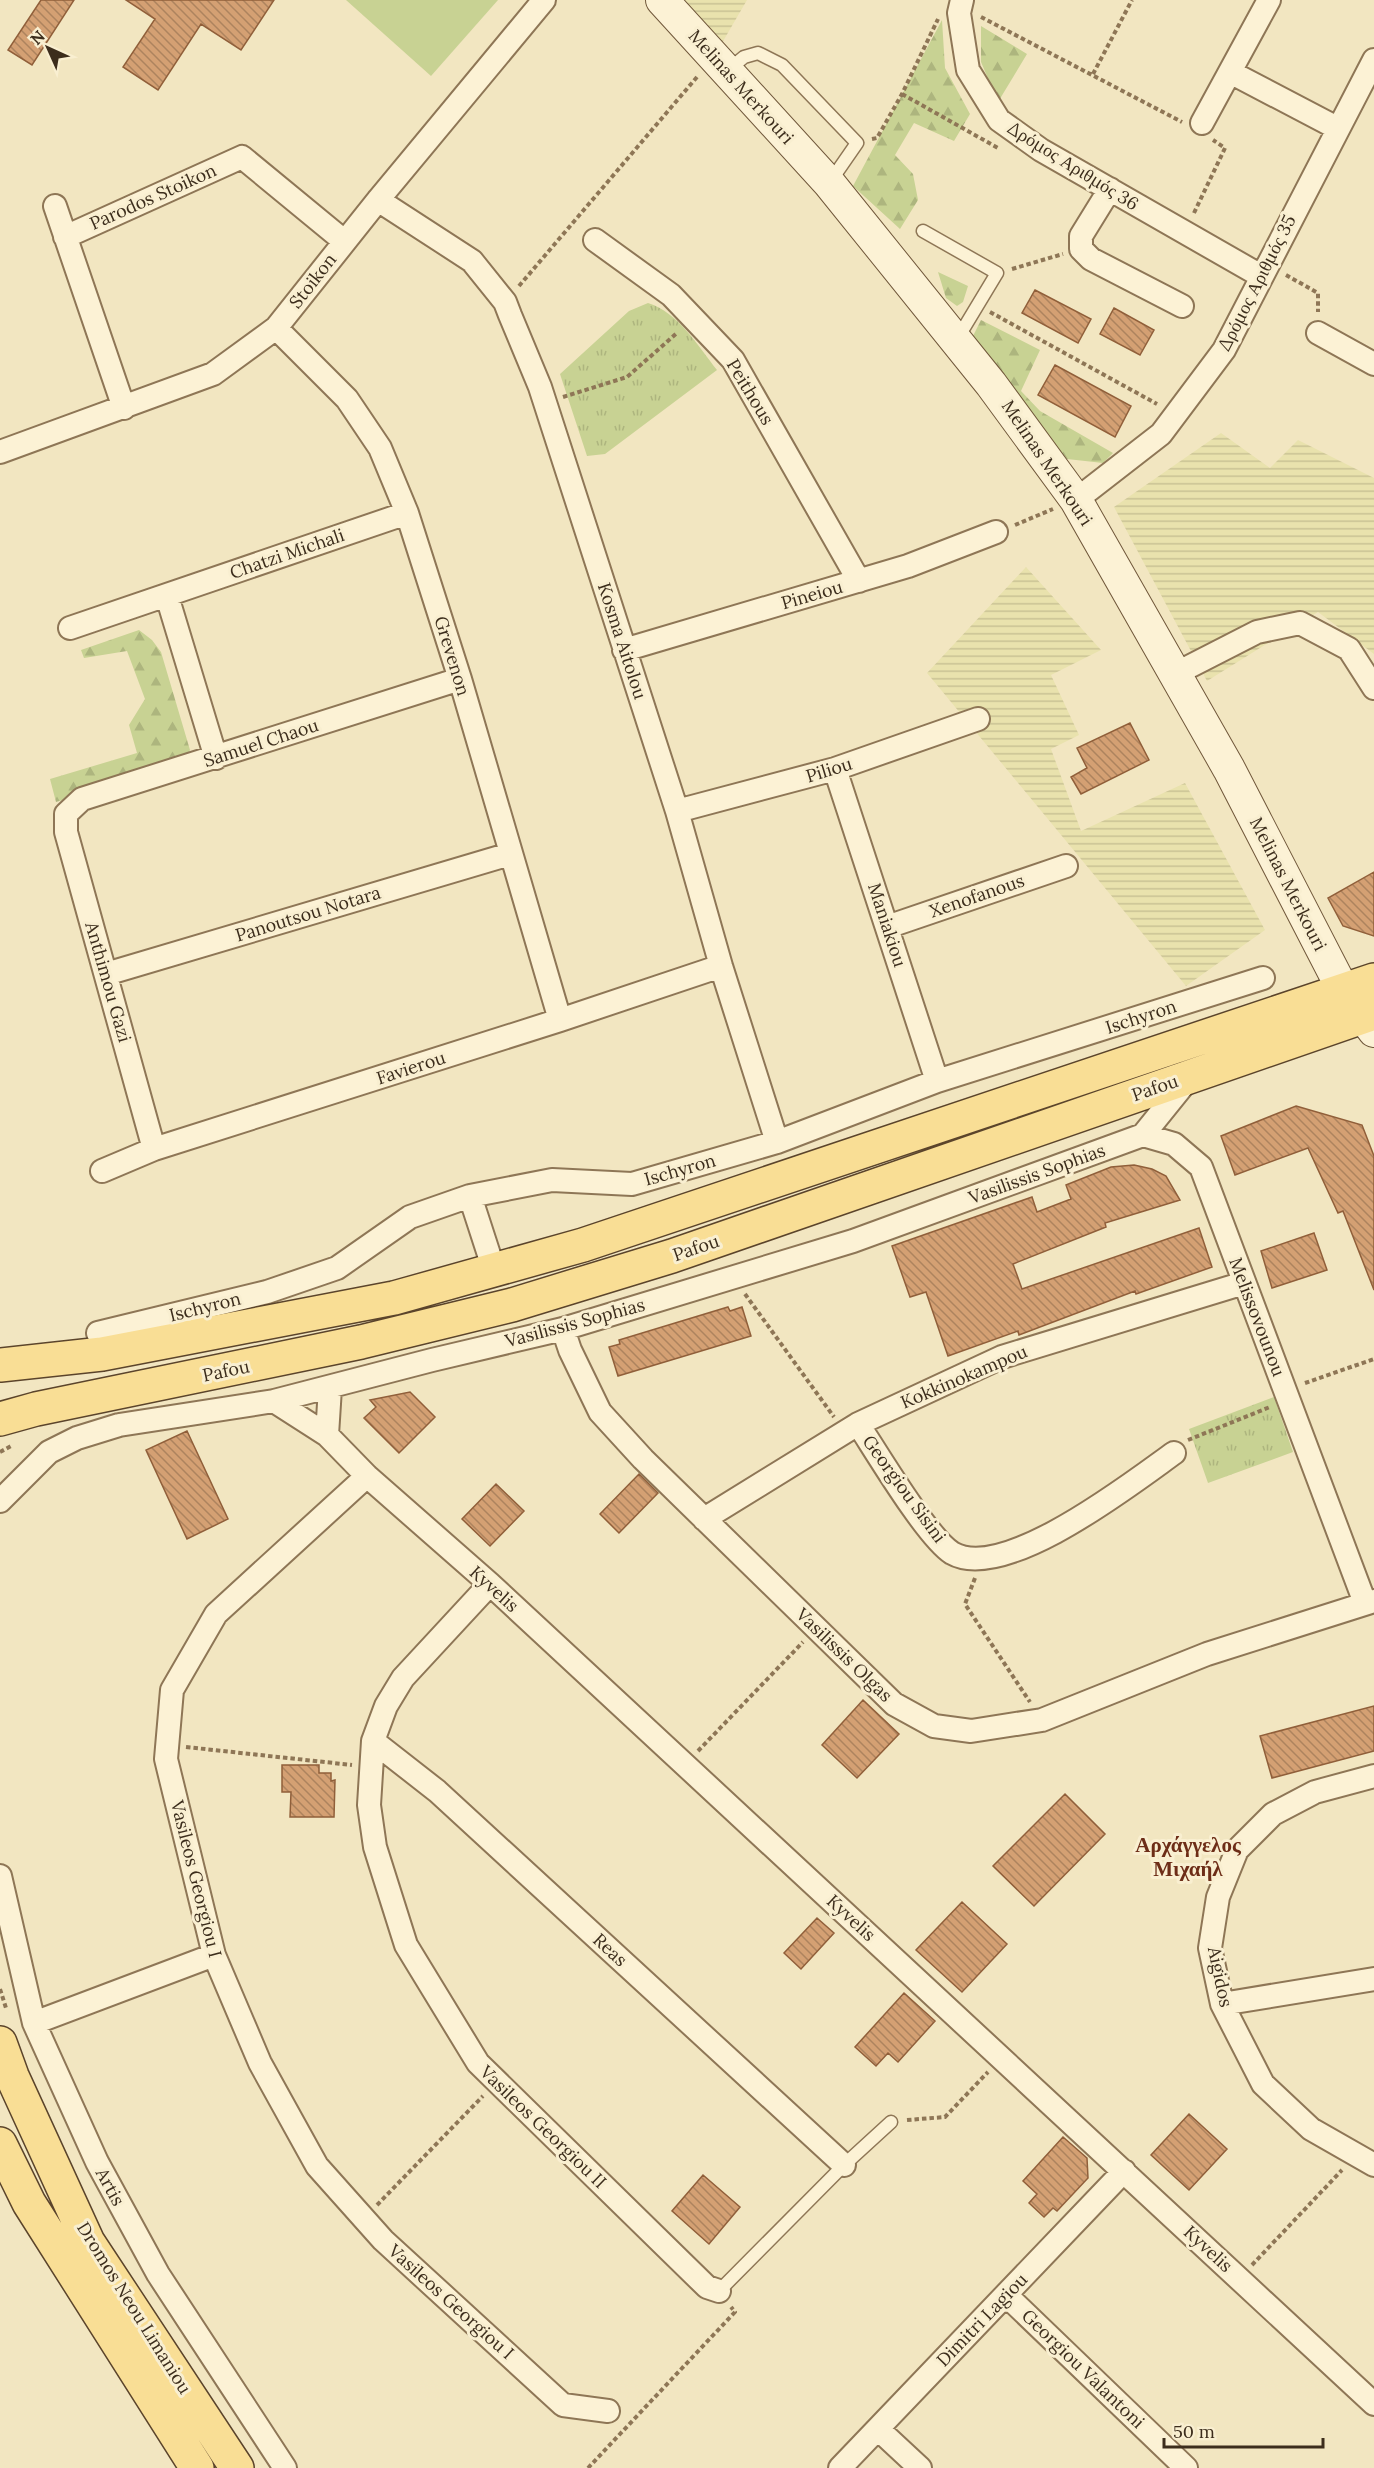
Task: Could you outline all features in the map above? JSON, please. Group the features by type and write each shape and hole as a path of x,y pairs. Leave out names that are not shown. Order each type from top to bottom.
{"main road":[{"name":"Melinas Merkouri","path":"662,0 829,183 991,384 1076,500 1173,675 1229,769 1342,988 1371,1020"},
{"name":"Pafou","path":"0,1365 102,1354 394,1298 494,1270 595,1241 1342,988 1374,980"},
{"name":"Pafou","path":"0,1419 36,1409 362,1342 513,1305 672,1256 1191,1076 1371,1020"},
{"name":"Dromos Neou Limaniou","path":"0,2043 12,2076 88,2242 237,2468"},
{"name":"Dromos Neou Limaniou","path":"0,2144 29,2203 197,2468"}],"street":[{"name":"Stoikon","path":"0,452 213,374 276,328 344,241 544,0"},
{"path":"1200,127 1269,0"},
{"name":"Δρόμος Αριθμός 36","path":"961,7 968,70 999,120 1041,150 1184,232 1264,270"},
{"name":"Δρόμος Αριθμός 35","path":"1076,500 1161,434 1224,350 1374,60"},
{"path":"1230,72 1337,128"},
{"name":"Parodos Stoikon","path":"65,237 242,157 344,241"},
{"path":"1110,189 1081,236 1081,249 1091,259 1182,306"},
{"name":"Kosma Aitolou","path":"378,200 472,261 505,302 546,402 677,811 721,966 777,1142"},
{"path":"55,206 124,408"},
{"name":"Peithous","path":"595,240 671,295 733,360 859,582"},
{"name":"Grevenon","path":"276,328 347,399 380,448 407,513 460,679 560,1020"},
{"path":"1318,333 1374,364"},
{"name":"Chatzi Michali","path":"70,628 407,513"},
{"name":"Pineiou","path":"624,650 859,582 996,532"},
{"path":"167,596 216,758"},
{"path":"1173,675 1257,632 1300,623 1349,649 1374,688"},
{"name":"Samuel Chaou","path":"66,814 82,799 460,679"},
{"name":"Piliou","path":"677,811 835,769 978,719"},
{"name":"Maniakiou","path":"835,769 937,1081"},
{"name":"Anthimou Gazi","path":"66,814 66,832 154,1149"},
{"name":"Panoutsou Notara","path":"106,974 510,854"},
{"name":"Xenofanous","path":"887,927 1066,866"},
{"name":"Favierou","path":"102,1171 154,1149 560,1020 721,966"},
{"name":"Ischyron","path":"99,1333 267,1292 337,1268 410,1217 470,1196 552,1180 632,1184 777,1142 937,1081 1263,978"},
{"path":"1143,1135 1191,1076"},
{"name":"Vasilissis Sophias","path":"4,1496 49,1452 77,1438 118,1425 224,1406 274,1401 563,1329 853,1241 1143,1135"},
{"name":"Melissovounou","path":"1143,1135 1174,1144 1201,1167 1286,1395 1370,1602"},
{"path":"470,1196 494,1270"},
{"name":"Kokkinokampou","path":"704,1519 851,1428 1002,1357 1244,1283"},
{"name":"Vasilissis Olgas","path":"563,1329 570,1350 600,1412 704,1519 894,1704 934,1726 971,1731 1042,1720 1207,1654 1370,1602"},
{"path":"185,1380 224,1406"},
{"path":"327,1435 330,1388"},
{"name":"Kyvelis","path":"274,1401 327,1435 367,1476 490,1584 1374,2404"},
{"name":"Georgiou Sisini","path":"851,1428 935,1538 953,1553 982,1559"},
{"path":"982,1559 1042,1539 1077,1522 1174,1453"},
{"name":"Vasileos Georgiou I","path":"367,1476 216,1614 172,1690 166,1760 214,1955 260,2063 317,2166 383,2240 563,2404 608,2411"},
{"name":"Vasileos Georgiou II","path":"490,1584 403,1678 386,1706 373,1741 369,1805 375,1847 406,1945 478,2063 707,2287 719,2291"},
{"name":"Reas","path":"373,1741 437,1791 844,2165"},
{"name":"Aigidos","path":"1365,2160 1311,2129 1263,2084 1222,2004 1210,1948 1218,1897 1237,1850 1274,1814 1315,1792 1374,1776"},
{"name":"Artis","path":"0,1876 34,2023 97,2162 158,2274 285,2468"},
{"path":"34,2023 214,1955"},
{"path":"1222,2004 1374,1979"},
{"name":"Dimitri Lagiou","path":"840,2468 1124,2171"},
{"name":"Georgiou Valantoni","path":"1006,2295 1186,2468"},
{"path":"878,2429 920,2468"}],"lane":[{"path":"720,64 758,53 782,65 857,143 829,183"},
{"path":"923,231 997,273 956,342"},
{"path":"719,2291 844,2165 891,2122"}],"path":[{"path":"1093,74 1132,0"},
{"path":"857,143 877,138 902,94 942,9 961,7 1200,127 1225,147 1184,232"},
{"path":"505,302 720,64"},
{"path":"902,94 1002,150"},
{"path":"997,273 1081,249"},
{"path":"1264,270 1318,293 1318,333"},
{"path":"979,306 1176,414"},
{"path":"546,402 627,377 694,319"},
{"path":"996,532 1076,500"},
{"path":"734,1277 851,1428"},
{"path":"1174,1453 1191,1437 1374,1359"},
{"path":"982,1559 965,1604 1042,1720"},
{"path":"685,1765 816,1628"},
{"path":"168,1745 371,1767"},
{"path":"891,2122 945,2117 1002,2058"},
{"path":"364,2219 497,2082"},
{"path":"1239,2278 1365,2160"},
{"path":"588,2468 735,2312 719,2291"}],"shaded area":[{"path":"684,0 747,0 722,43"},
{"path":"1221,433 1270,468 1298,440 1374,478 1374,654 1318,612 1207,681 1114,507"},
{"path":"1026,567 1101,650 1051,675 1079,735 1051,749 1081,831 1185,783 1265,930 1186,986 927,673"}],"green space":[{"path":"346,0 498,0 431,76"},
{"path":"942,20 945,68 970,114 954,141 914,123 895,155 913,174 918,200 900,229 853,186"},
{"path":"981,26 1027,54 998,102 981,62"},
{"path":"938,272 968,286 963,302 957,306 946,298"},
{"path":"648,303 659,307 678,322 717,370 605,454 587,456 560,374 629,311"},
{"path":"981,320 1040,350 1021,391 1040,411 1113,453 1103,463 1067,459 989,367 973,336"},
{"path":"139,630 152,640 161,652 190,750 184,763 56,802 50,779 137,753 129,725 145,699 127,651 84,658 81,650"},
{"path":"1274,1397 1293,1452 1208,1483 1189,1429"}],"building":[{"path":"41,0 74,0 32,65 8,50"},
{"path":"126,0 274,0 241,50 201,24 158,90 123,67 155,19"},
{"path":"1035,290 1091,319 1078,343 1022,313"},
{"path":"1114,308 1154,330 1140,355 1100,334"},
{"path":"1055,365 1131,406 1115,437 1038,395"},
{"path":"1130,723 1149,760 1081,794 1071,777 1087,768 1077,748"},
{"path":"1374,872 1374,936 1343,926 1328,898"},
{"path":"1296,1106 1362,1125 1374,1156 1374,1290 1343,1211 1338,1213 1308,1148 1235,1175 1221,1136"},
{"path":"1134,1165 1152,1169 1166,1176 1180,1200 1105,1223 1106,1227 1013,1264 1022,1289 1199,1228 1212,1267 1136,1294 1135,1291 1019,1335 1018,1331 948,1356 926,1292 910,1297 892,1246 1032,1197 1037,1212 1071,1199 1066,1185 1111,1167"},
{"path":"1314,1233 1327,1270 1272,1288 1261,1251"},
{"path":"728,1307 730,1311 742,1307 751,1336 618,1376 609,1347 620,1344 619,1340"},
{"path":"410,1392 435,1417 399,1453 364,1418 376,1407 370,1400"},
{"path":"187,1431 228,1519 187,1539 146,1450"},
{"path":"639,1474 658,1493 619,1533 600,1514"},
{"path":"496,1484 524,1511 490,1546 462,1519"},
{"path":"863,1700 899,1734 857,1778 822,1745"},
{"path":"1374,1706 1374,1751 1272,1778 1260,1736"},
{"path":"282,1765 319,1765 319,1773 331,1773 331,1781 335,1780 334,1817 290,1817 291,1792 282,1792"},
{"path":"1065,1794 1105,1834 1034,1906 993,1866"},
{"path":"962,1902 1007,1944 962,1992 916,1950"},
{"path":"817,1918 834,1933 801,1969 784,1953"},
{"path":"904,1993 935,2021 898,2062 888,2053 876,2066 855,2047"},
{"path":"1189,2114 1227,2149 1189,2190 1151,2155"},
{"path":"1063,2137 1087,2158 1088,2178 1057,2211 1053,2208 1044,2217 1029,2203 1037,2194 1023,2181"},
{"path":"703,2175 740,2207 709,2244 672,2211"}],"district":[{"name":"Αρχάγγελος Μιχαήλ","path":"1188,1857"}]}
